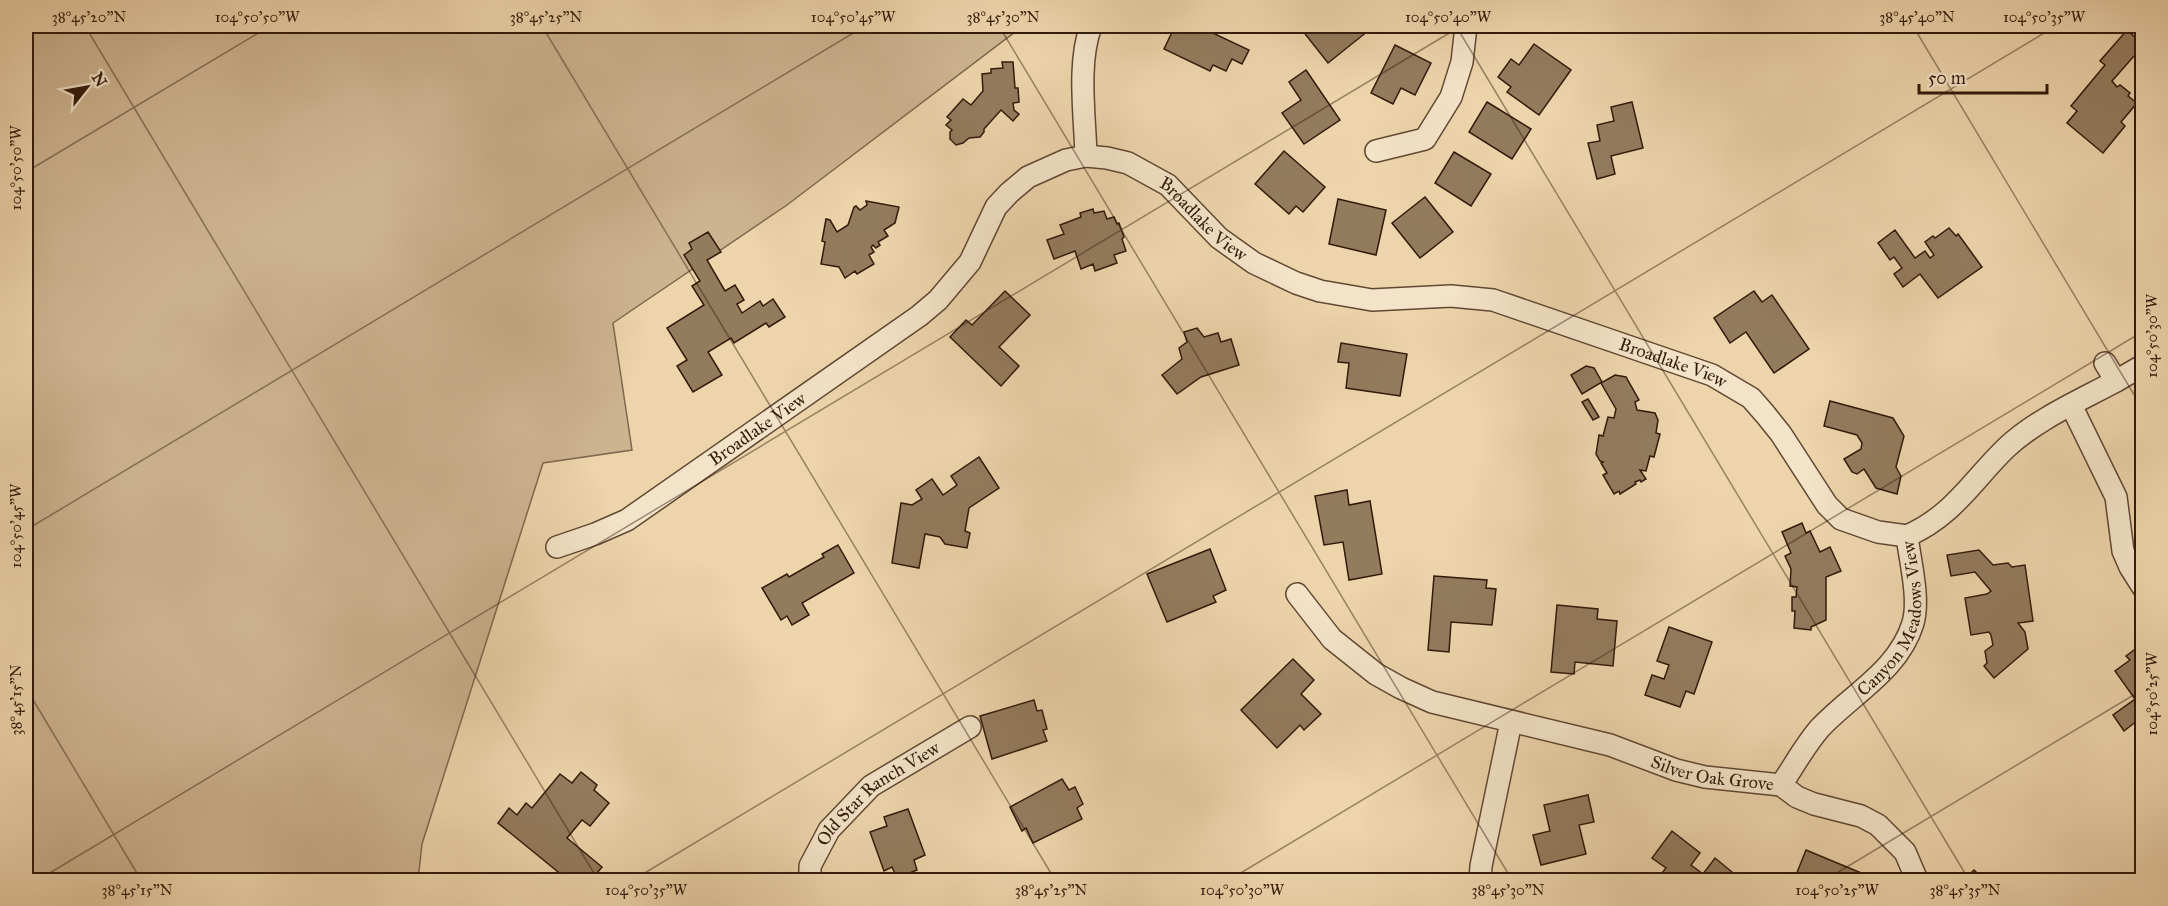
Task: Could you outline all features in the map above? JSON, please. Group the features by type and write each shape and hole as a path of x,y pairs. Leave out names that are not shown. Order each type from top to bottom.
{"street":[{"path":"1086,156 1084,67 1091,26"},
{"path":"1376,151 1425,139 1451,97 1462,62 1466,26"},
{"name":"Broadlake View","path":"557,547 596,534 627,520 919,316 938,300 970,262 996,207 1009,193 1028,177 1045,168 1086,156 1107,158 1149,173 1168,185 1205,225 1234,249 1274,274 1320,291 1371,300 1451,296 1492,300 1712,375 1744,393 1758,406 1781,434 1827,505 1841,519 1878,532 1907,536"},
{"name":"Canyon Meadows View","path":"1781,785 1820,728 1885,669 1897,655 1913,623 1915,606 1907,536 1926,528 1962,499 2015,441 2071,405 2110,372 2142,366"},
{"path":"2071,405 2116,497 2122,551 2142,586"},
{"name":"Silver Oak Grove","path":"1297,594 1332,639 1376,674 1432,702 1610,745 1650,761 1705,777 1781,785 1797,797 1814,804 1862,816 1878,825 1905,852 1917,880"},
{"path":"1480,880 1511,722"},
{"name":"Old Star Ranch View","path":"810,880 810,866 829,830 871,786 970,727"}],"shaded area":[{"path":"26,26 1023,26 787,205 613,323 632,450 543,463 422,844 418,880 26,880"}],"building":[{"path":"1175,26 1198,26 1249,50 1242,64 1232,59 1226,71 1213,65 1210,71 1164,49"},
{"path":"1309,26 1364,26 1368,31 1328,63 1302,30"},
{"path":"1525,26 1560,26 1560,27 1526,33"},
{"path":"2127,30 2142,44 2142,47 2112,81 2117,87 2120,85 2130,93 2128,96 2137,103 2121,122 2125,126 2103,153 2067,123 2077,111 2071,106 2105,65 2100,61"},
{"path":"1534,44 1571,70 1539,115 1507,92 1511,87 1498,77 1511,59 1519,65"},
{"path":"1395,45 1431,63 1415,95 1401,88 1393,104 1371,93"},
{"path":"1002,62 1013,62 1015,88 1018,88 1019,102 1013,103 1014,110 1019,114 1013,121 1001,110 980,137 969,138 956,145 950,139 952,130 946,125 951,120 947,117 963,99 971,105 983,91 982,74 991,73 991,69 1003,68"},
{"path":"1306,70 1340,120 1304,144 1282,113 1301,100 1289,82"},
{"path":"1487,102 1531,129 1512,159 1469,132"},
{"path":"1632,102 1643,148 1611,156 1615,174 1597,179 1588,143 1600,141 1597,125 1614,121 1611,107"},
{"path":"1284,151 1325,187 1303,212 1296,206 1289,214 1255,184"},
{"path":"1454,152 1491,174 1471,206 1435,183"},
{"path":"1425,197 1453,232 1420,258 1392,223"},
{"path":"1338,199 1386,210 1376,255 1329,244"},
{"path":"866,201 899,207 895,223 884,230 888,236 878,242 880,245 876,248 873,245 871,247 874,252 869,255 874,264 857,274 855,271 845,278 839,267 821,264 826,219 830,220 837,232 848,225 854,207 860,210 867,205"},
{"path":"1093,209 1094,213 1104,211 1107,219 1114,217 1117,224 1119,223 1126,251 1114,255 1117,263 1095,271 1093,264 1081,269 1075,251 1054,259 1047,240 1064,234 1060,225 1081,217 1080,213"},
{"path":"1949,228 1956,236 1958,234 1982,267 1938,298 1920,274 1903,287 1894,274 1902,268 1894,257 1890,260 1878,243 1895,230 1915,258 1925,251 1930,258 1934,255 1925,242"},
{"path":"708,232 721,252 707,260 725,291 735,285 744,300 737,304 742,313 760,301 763,306 773,299 785,317 769,327 766,323 734,343 731,338 708,352 722,375 693,392 677,366 687,360 667,328 704,305 692,286 700,281 684,255 692,249 689,243"},
{"path":"1005,291 1030,315 999,347 1019,366 1001,386 950,337 966,320 972,325"},
{"path":"1754,291 1762,302 1772,295 1809,349 1774,373 1746,332 1730,343 1714,318"},
{"path":"1197,328 1204,337 1218,333 1221,342 1231,339 1239,365 1201,377 1177,394 1162,375 1182,359 1179,348 1187,342 1184,332"},
{"path":"1341,343 1407,354 1400,396 1346,388 1349,363 1338,362"},
{"path":"1586,366 1594,368 1602,382 1582,394 1571,375"},
{"path":"1615,375 1626,377 1639,400 1635,402 1637,410 1655,413 1658,420 1656,433 1660,434 1654,457 1650,456 1646,471 1640,470 1646,479 1635,482 1636,484 1620,494 1619,491 1614,494 1603,475 1607,473 1601,463 1603,462 1596,454 1599,435 1603,436 1608,417 1614,418 1616,409 1601,383"},
{"path":"1588,399 1599,417 1593,420 1582,402"},
{"path":"1830,401 1893,418 1904,436 1896,467 1901,476 1897,494 1876,488 1864,469 1857,474 1852,472 1844,459 1861,449 1862,443 1857,435 1824,426"},
{"path":"979,457 999,488 969,508 965,531 970,533 967,548 945,544 940,537 925,534 919,568 892,563 901,503 912,505 922,499 916,490 932,479 943,495 957,485 951,476"},
{"path":"1347,490 1349,505 1370,501 1382,574 1349,580 1343,542 1324,545 1315,496"},
{"path":"1802,523 1806,533 1810,531 1820,552 1830,547 1841,571 1826,577 1826,620 1811,627 1811,630 1794,628 1795,611 1792,611 1792,597 1796,597 1797,587 1790,586 1791,569 1785,556 1791,553 1782,532"},
{"path":"838,545 854,573 802,603 809,615 792,625 787,616 781,620 762,588 787,574 789,577 824,557 822,554"},
{"path":"1210,549 1226,590 1213,596 1216,602 1167,622 1147,574"},
{"path":"1979,550 1993,565 2008,563 2012,567 2025,565 2033,621 2018,623 2025,632 2028,649 1994,678 1984,666 1987,663 1985,651 1993,645 1991,635 1989,632 1971,635 1965,598 1987,594 1991,591 1975,572 1951,576 1947,555"},
{"path":"1434,576 1487,580 1486,588 1496,589 1492,625 1451,622 1449,652 1428,650"},
{"path":"1557,605 1598,609 1597,619 1617,621 1613,666 1575,662 1574,674 1551,672"},
{"path":"1669,627 1712,642 1694,694 1686,691 1680,707 1645,695 1652,675 1664,679 1669,665 1657,661"},
{"path":"2142,644 2142,717 2124,731 2113,715 2135,699 2115,671 2130,660 2126,656"},
{"path":"1293,659 1314,680 1301,694 1321,714 1304,730 1300,725 1277,748 1241,710"},
{"path":"1034,700 1037,711 1042,710 1047,729 1043,730 1047,741 992,759 980,716"},
{"path":"581,772 597,785 594,790 609,803 590,826 582,820 567,838 602,867 591,880 568,880 498,823 509,808 517,815 526,803 532,808 560,774 572,783"},
{"path":"1062,779 1069,790 1075,787 1083,804 1077,808 1082,819 1033,843 1026,828 1022,831 1010,807"},
{"path":"1588,795 1594,822 1579,825 1586,854 1541,865 1533,835 1550,831 1544,805"},
{"path":"908,809 925,855 914,860 917,870 897,878 892,867 884,871 870,832 887,826 884,817"},
{"path":"1672,831 1700,853 1691,865 1703,874 1715,858 1738,877 1735,880 1661,880 1658,878 1666,868 1652,858"},
{"path":"1806,850 1866,875 1864,880 1794,880"},
{"path":"1974,870 1984,880 1964,880"}]}
